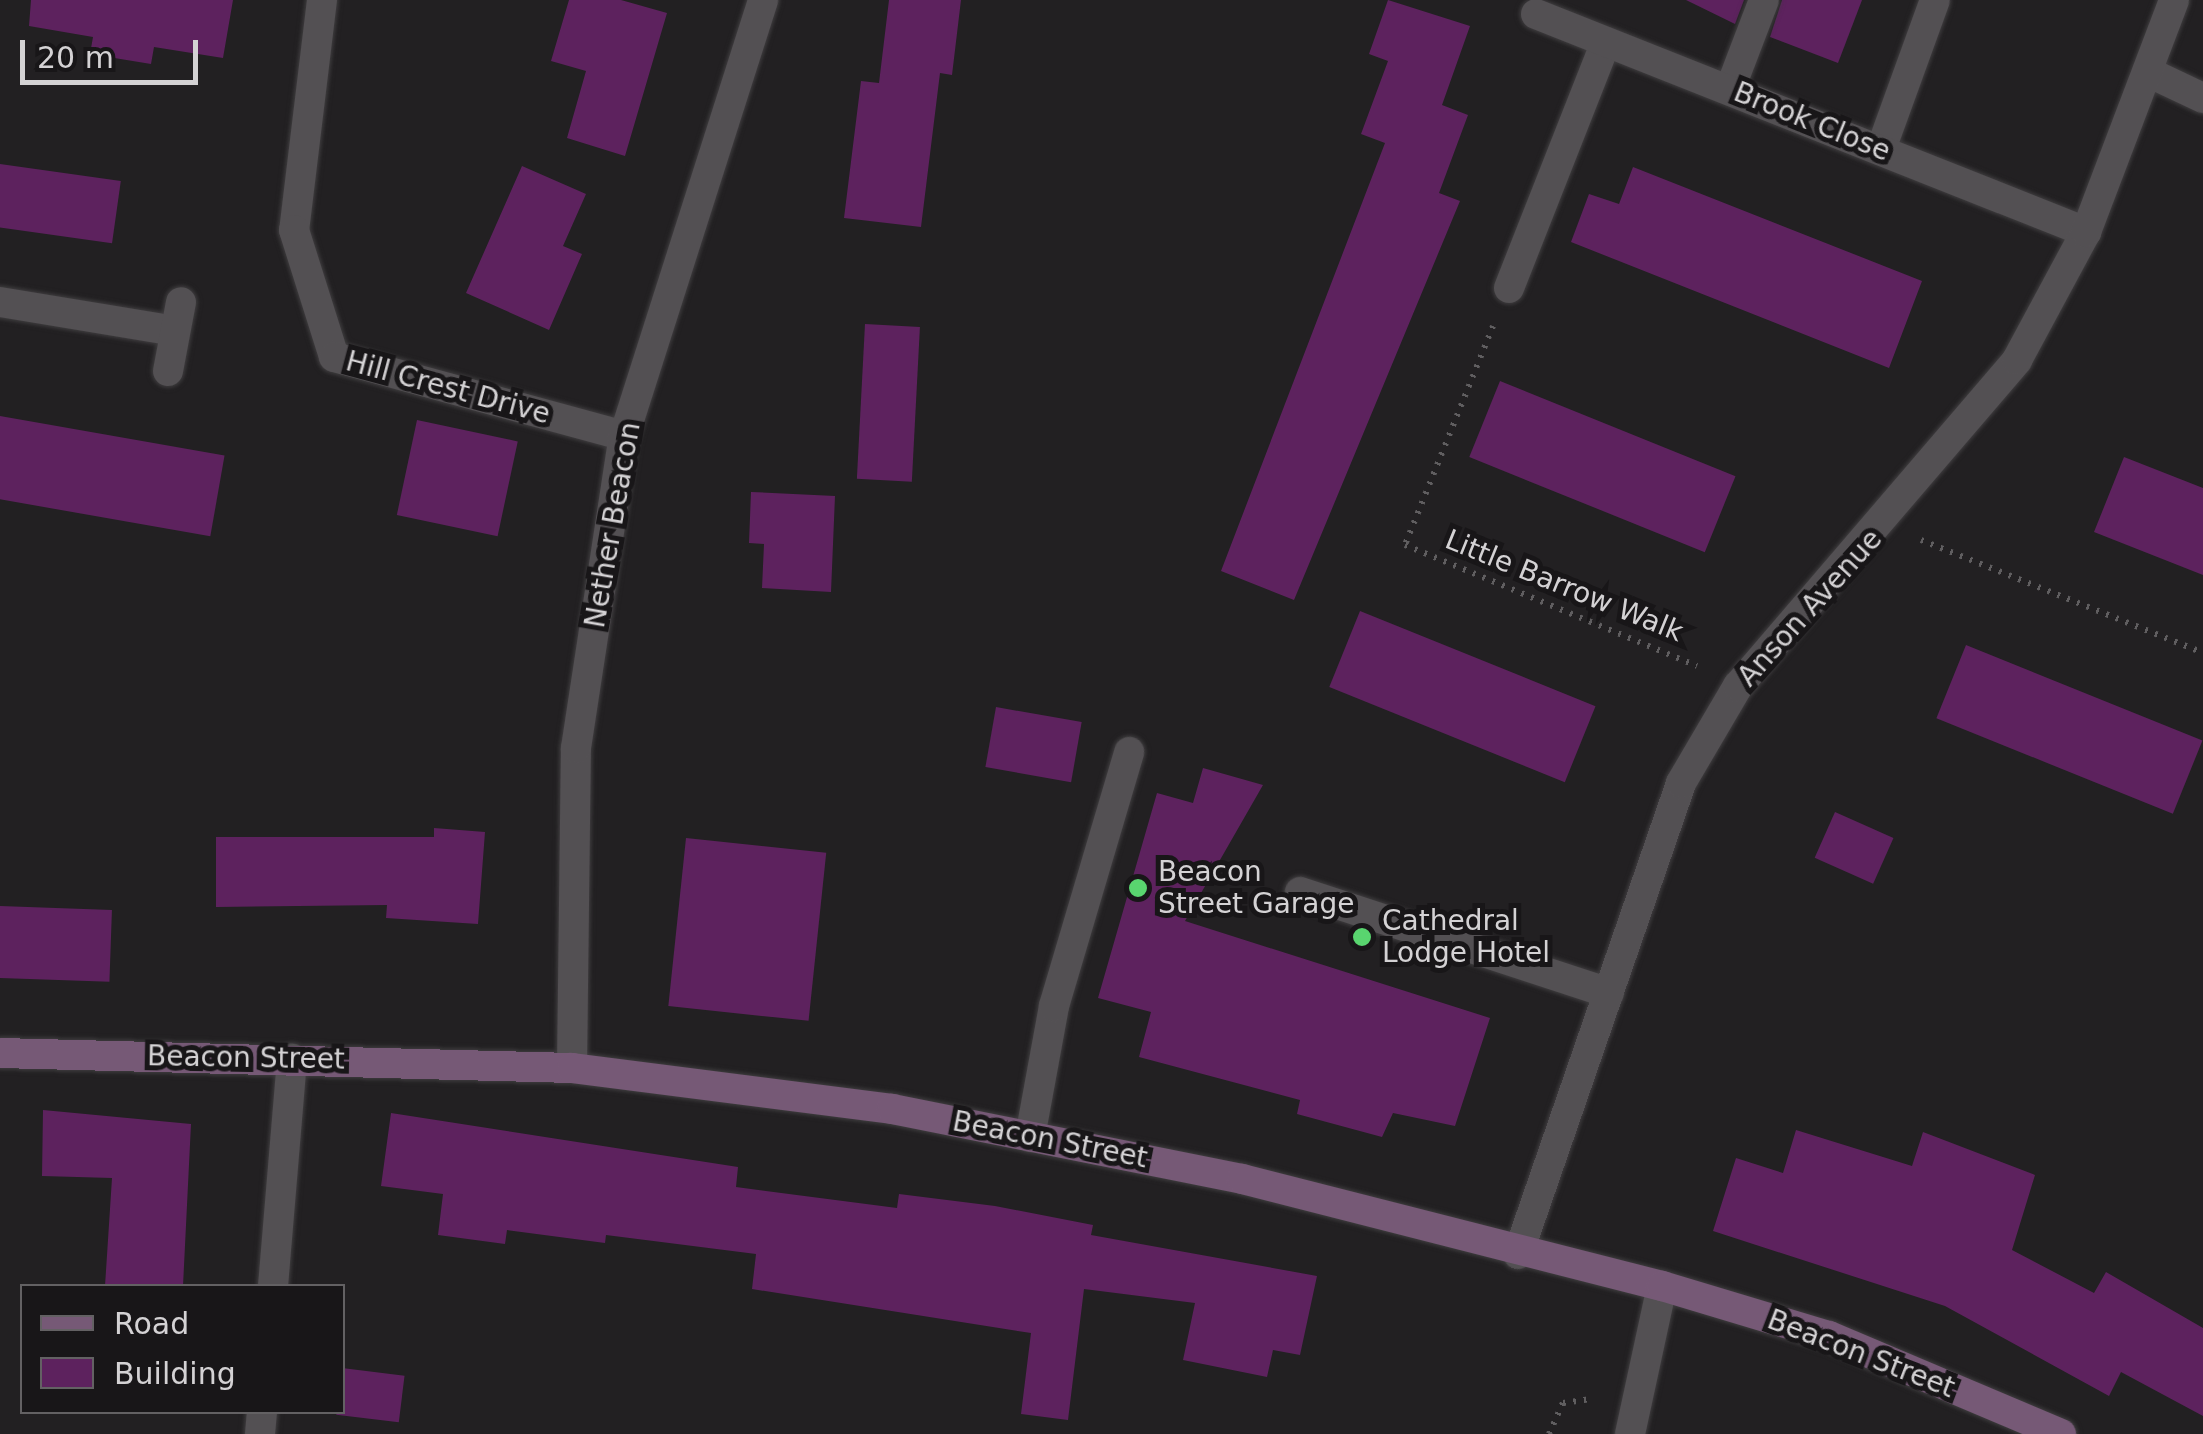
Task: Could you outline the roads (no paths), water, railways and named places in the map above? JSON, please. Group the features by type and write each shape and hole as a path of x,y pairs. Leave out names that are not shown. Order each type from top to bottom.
{"street":[{"name":"Hill Crest Drive","path":"322,0 294,230 334,357 624,436"},
{"name":"Nether Beacon","path":"572,1068 576,748 624,436 763,0"},
{"path":"1730,89 1764,0"},
{"path":"1881,150 1936,0"},
{"name":"Anson Avenue","path":"1518,1254 1681,783 1738,686 1885,525 2017,360 2086,232 2174,0"},
{"name":"Brook Close","path":"1539,7 1604,44 1730,89 2086,232"},
{"path":"1509,288 1604,44"},
{"path":"2148,72 2203,98"},
{"path":"0,302 178,317 168,371"},
{"path":"1030,1137 1054,1006 1129,752"},
{"path":"1300,892 1608,993"},
{"name":"Beacon Street","path":"0,1054 572,1068 892,1109 1242,1178 1518,1254 1662,1286 1829,1336 2061,1434"},
{"path":"273,1284 292,1059"},
{"path":"1630,1434 1662,1286"}],"place":[{"name":"Beacon Street Garage","path":"1138,888"},
{"name":"Cathedral Lodge Hotel","path":"1362,937"}]}
